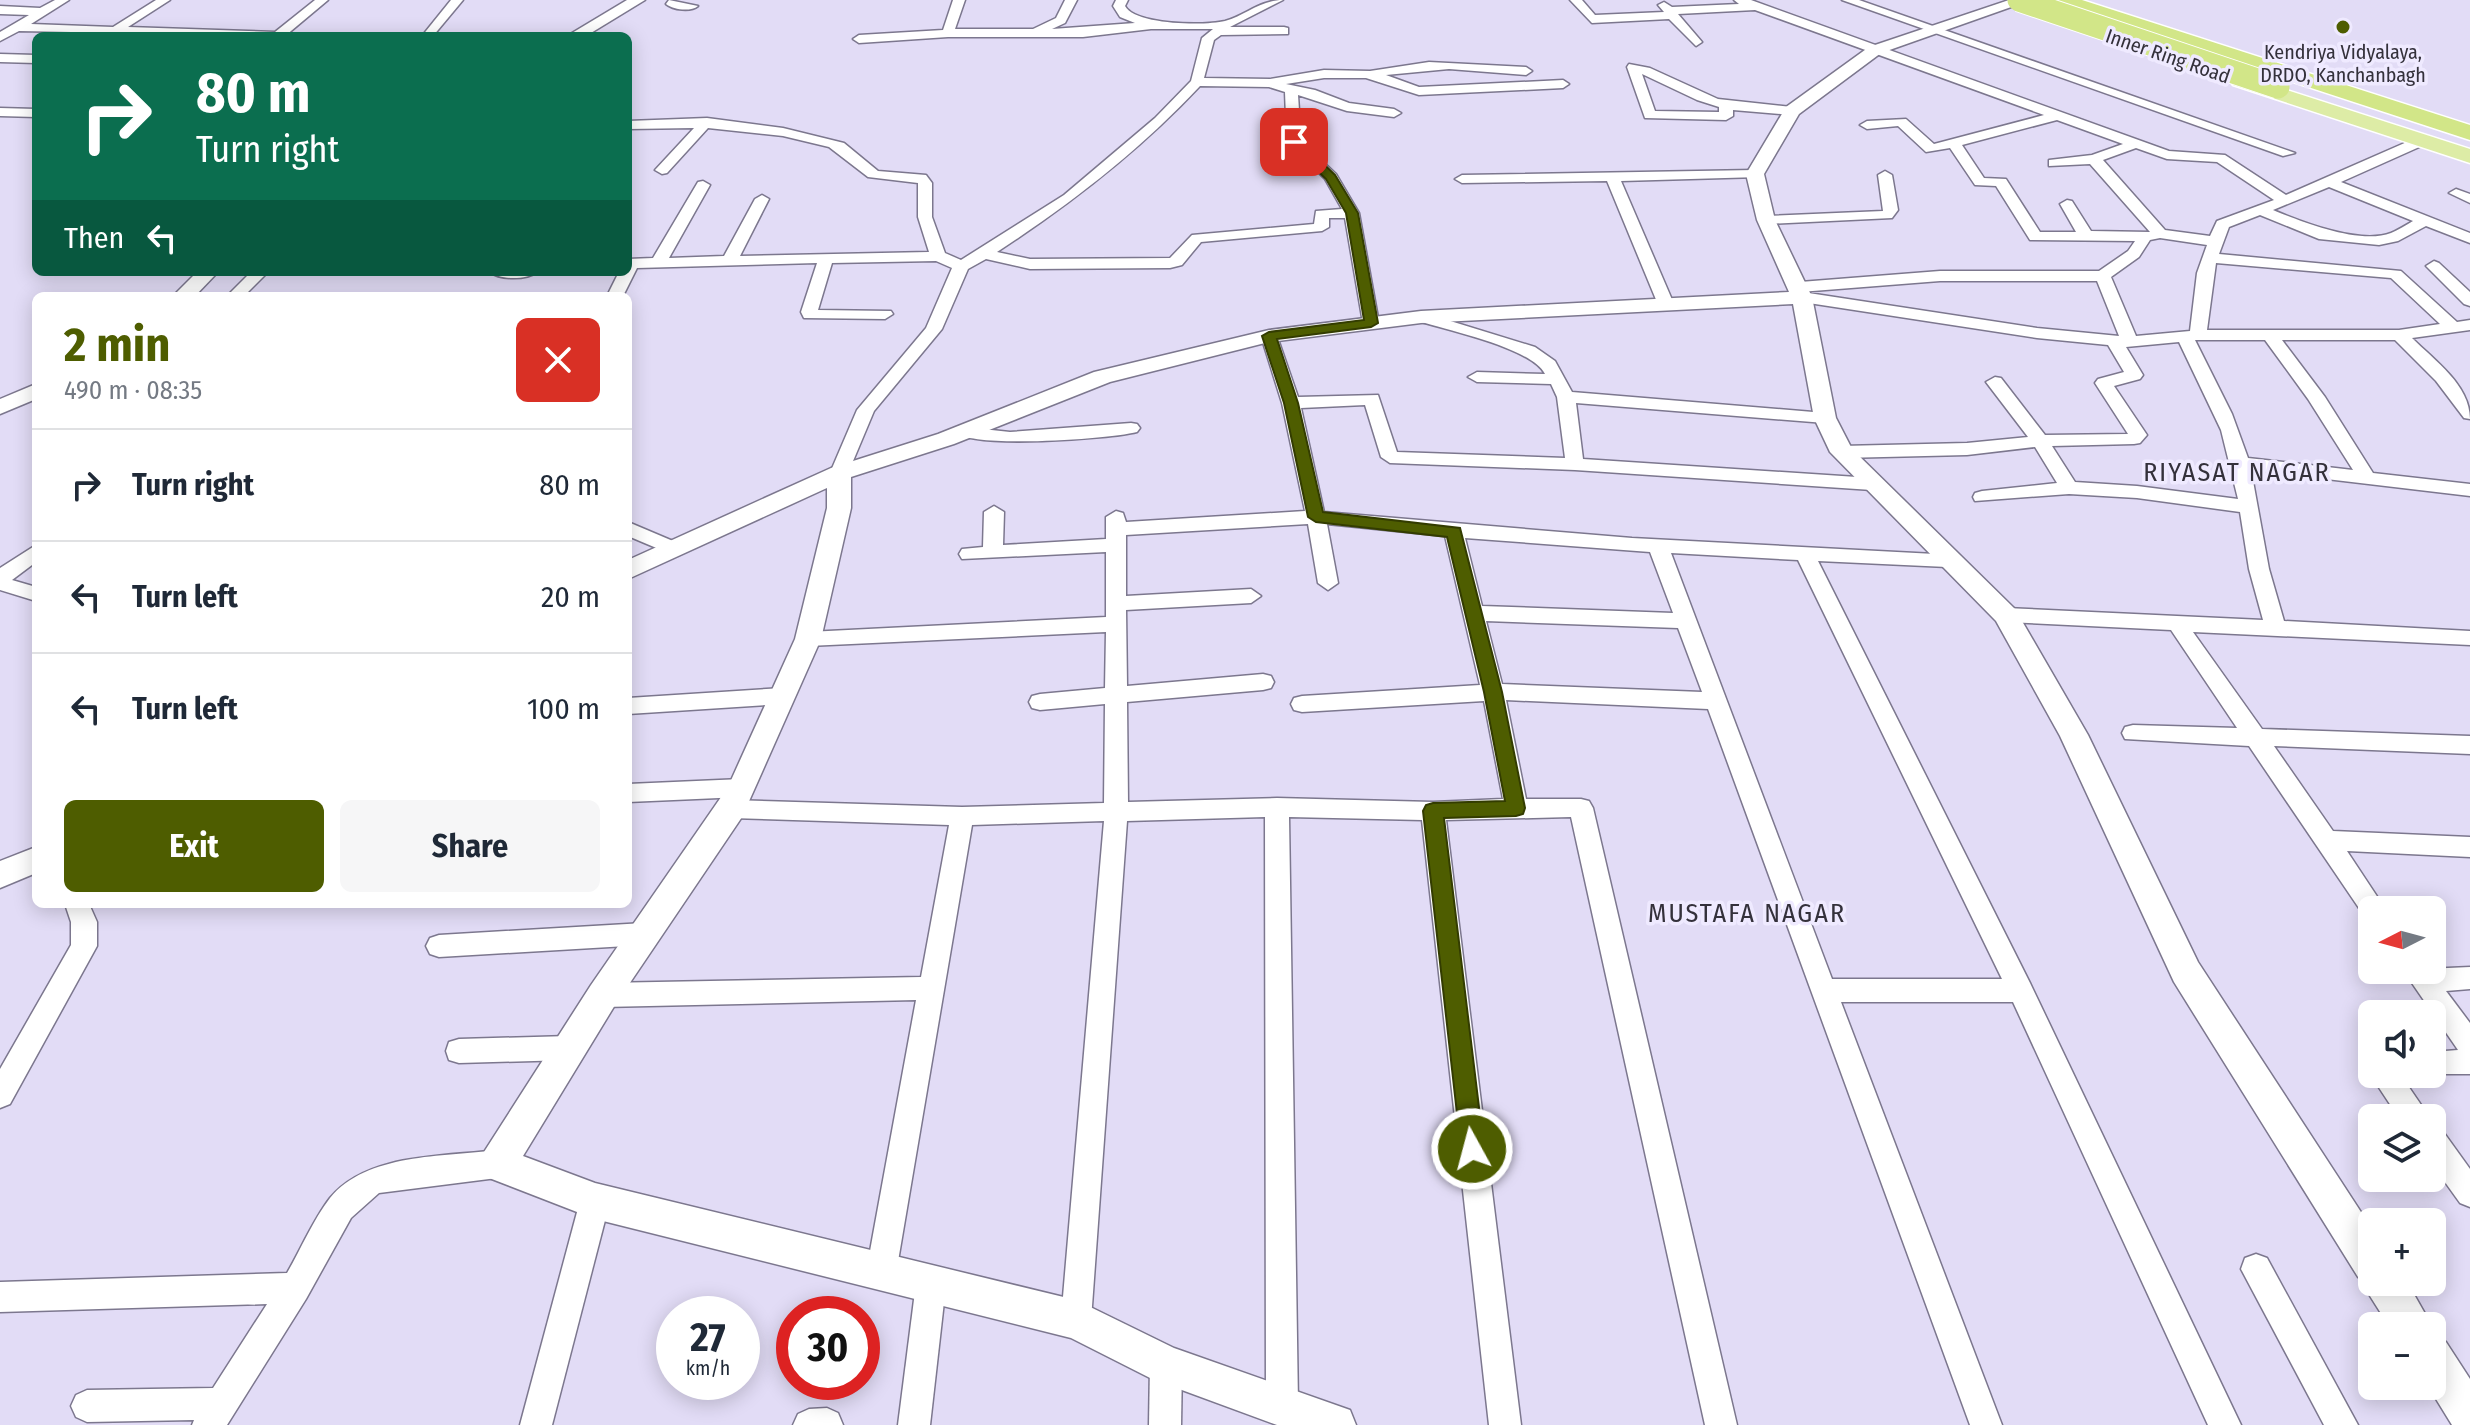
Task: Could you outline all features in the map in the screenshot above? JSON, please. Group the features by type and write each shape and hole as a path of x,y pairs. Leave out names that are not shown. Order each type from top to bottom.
{"highway":[{"name":"Inner Ring Road","path":"2062,0 2470,133"},
{"path":"2015,1 2470,148"}],"main road":[{"name":"Inner Ring Road","path":"2015,1 2470,156"}],"street":[{"path":"7,31 63,0"},
{"path":"7,31 113,32 164,0"},
{"path":"283,32 322,0"},
{"path":"430,32 457,0"},
{"path":"582,32 638,0"},
{"path":"675,0 672,4 692,6"},
{"path":"948,33 959,0"},
{"path":"1036,32 1061,20 1071,0"},
{"path":"1122,0 1119,6 1124,15 1151,25"},
{"path":"497,1164 603,995 736,799 808,639 839,508 839,473 866,410 934,329 961,266 1069,198 1160,121 1197,82 1208,38 1277,0"},
{"path":"1576,0 1592,19 1668,10 1758,6"},
{"path":"1740,0 2167,155 2220,158 2285,201"},
{"path":"1848,0 2288,153"},
{"path":"2015,1 1875,50 1792,111 1755,174 1766,220 1801,292 1825,418 1842,452 1947,560 2006,615 2074,735 2186,972 2358,1241"},
{"path":"0,10 44,12"},
{"path":"1668,10 1696,42"},
{"path":"859,39 948,33 1098,32 1151,25 1284,31"},
{"path":"0,58 32,59"},
{"path":"1197,82 1270,83 1430,66 1485,66 1526,71"},
{"path":"1726,105 1726,116 1650,115 1633,67 1657,75 1708,102 1792,111"},
{"path":"1369,74 1419,91 1563,84"},
{"path":"1270,83 1347,107 1394,113"},
{"path":"1291,90 1294,142 1331,177 1352,213 1371,323"},
{"path":"0,112 32,113"},
{"path":"1867,125 1901,122 1931,149 2059,115"},
{"path":"662,170 707,122"},
{"path":"632,125 707,122 753,127 839,145 864,170 873,174 921,178 925,183 925,217 938,256"},
{"path":"2277,630 2264,600 2249,507 2234,442 2191,335 2215,241 2222,224 2285,201 2421,141"},
{"path":"1954,143 1980,182 2001,182 2035,237 2153,235 2215,241"},
{"path":"2054,163 2094,159 2135,144"},
{"path":"2094,159 2153,235"},
{"path":"1462,179 1755,174"},
{"path":"1766,220 1887,215 1891,210 1885,175"},
{"path":"1612,176 1665,302"},
{"path":"2329,182 2470,238"},
{"path":"659,261 703,185"},
{"path":"730,260 762,199"},
{"path":"2067,204 2086,236"},
{"path":"2260,210 2319,235 2379,240 2393,238 2425,220"},
{"path":"984,254 1030,264 1170,263 1177,262 1197,238 1259,235 1322,227 1321,214 1352,213"},
{"path":"632,568 839,473 964,432 1102,377 1269,336 1421,317 1801,292 1940,276 2103,276 2134,254 2153,235"},
{"path":"632,266 659,261 938,256 961,266"},
{"path":"2210,258 2395,274 2461,326"},
{"path":"826,259 810,315 885,314"},
{"path":"2434,266 2470,301"},
{"path":"187,292 204,276"},
{"path":"239,292 256,276"},
{"path":"1842,452 1967,449 2040,441 2134,439 2138,435 2104,383 2109,379 2129,379 2134,375 2103,276"},
{"path":"1801,292 2037,333 2122,341 2191,335 2399,335 2461,326"},
{"path":"1421,317 1529,351 1549,365 1566,397 1575,464"},
{"path":"2399,335 2442,377 2470,414"},
{"path":"1269,336 1291,403 1328,583"},
{"path":"2271,337 2316,397 2366,476"},
{"path":"1477,377 1554,379"},
{"path":"1995,382 2040,441 2069,488"},
{"path":"0,407 32,393"},
{"path":"1566,397 1825,418"},
{"path":"1291,403 1372,399 1390,457 1575,464 1872,484"},
{"path":"964,432 1010,437 1131,428"},
{"path":"2240,463 2470,490"},
{"path":"1982,497 2069,488 2137,492 2249,507"},
{"path":"993,552 994,512"},
{"path":"969,554 1116,530 1316,517 1454,532 1658,546 1947,560"},
{"path":"632,530 673,549"},
{"path":"1076,1320 1116,813 1116,530"},
{"path":"1454,532 1493,692 1516,808"},
{"path":"1658,546 1986,1425"},
{"path":"0,581 32,555"},
{"path":"1805,555 2021,991 2225,1425"},
{"path":"0,581 32,593"},
{"path":"808,639 1116,614 1251,596"},
{"path":"1474,613 1686,621"},
{"path":"2006,615 2470,638"},
{"path":"2178,625 2364,896"},
{"path":"1040,702 1263,682"},
{"path":"1302,704 1493,692 1716,701"},
{"path":"632,706 783,696"},
{"path":"2133,733 2470,745"},
{"path":"632,793 962,816 1277,807 1433,811 1581,808 1721,1425"},
{"path":"1277,807 1282,1404"},
{"path":"1433,811 1505,1425"},
{"path":"881,1273 962,816"},
{"path":"2326,840 2470,847"},
{"path":"0,875 32,862"},
{"path":"0,1095 84,946 84,922 79,908"},
{"path":"439,946 644,934"},
{"path":"2446,977 2470,978"},
{"path":"2426,984 2470,1045"},
{"path":"603,995 931,988"},
{"path":"1825,990 2021,991"},
{"path":"459,1051 569,1048"},
{"path":"2446,1063 2470,1062"},
{"path":"2446,1160 2470,1193"},
{"path":"87,1406 215,1414 295,1288 341,1208 372,1181 497,1164 595,1201 1076,1320 1166,1365 1334,1425"},
{"path":"536,1425 595,1201"},
{"path":"2256,1269 2342,1425"},
{"path":"914,1425 931,1284"},
{"path":"0,1297 295,1288"},
{"path":"1165,1425 1166,1365"},
{"path":"2446,1378 2470,1416"},
{"path":"809,1425 827,1424"}],"place":[{"name":"Kendriya Vidyalaya, DRDO, Kanchanbagh","path":"2343,27"}],"district":[{"name":"RIYASAT NAGAR","path":"2237,472"},
{"name":"MUSTAFA NAGAR","path":"1747,913"}],"route":[{"path":"1294,142 1331,177 1352,213 1371,323 1269,336 1291,403 1316,517 1454,532 1493,692 1516,808 1433,811 1472,1149"}]}
